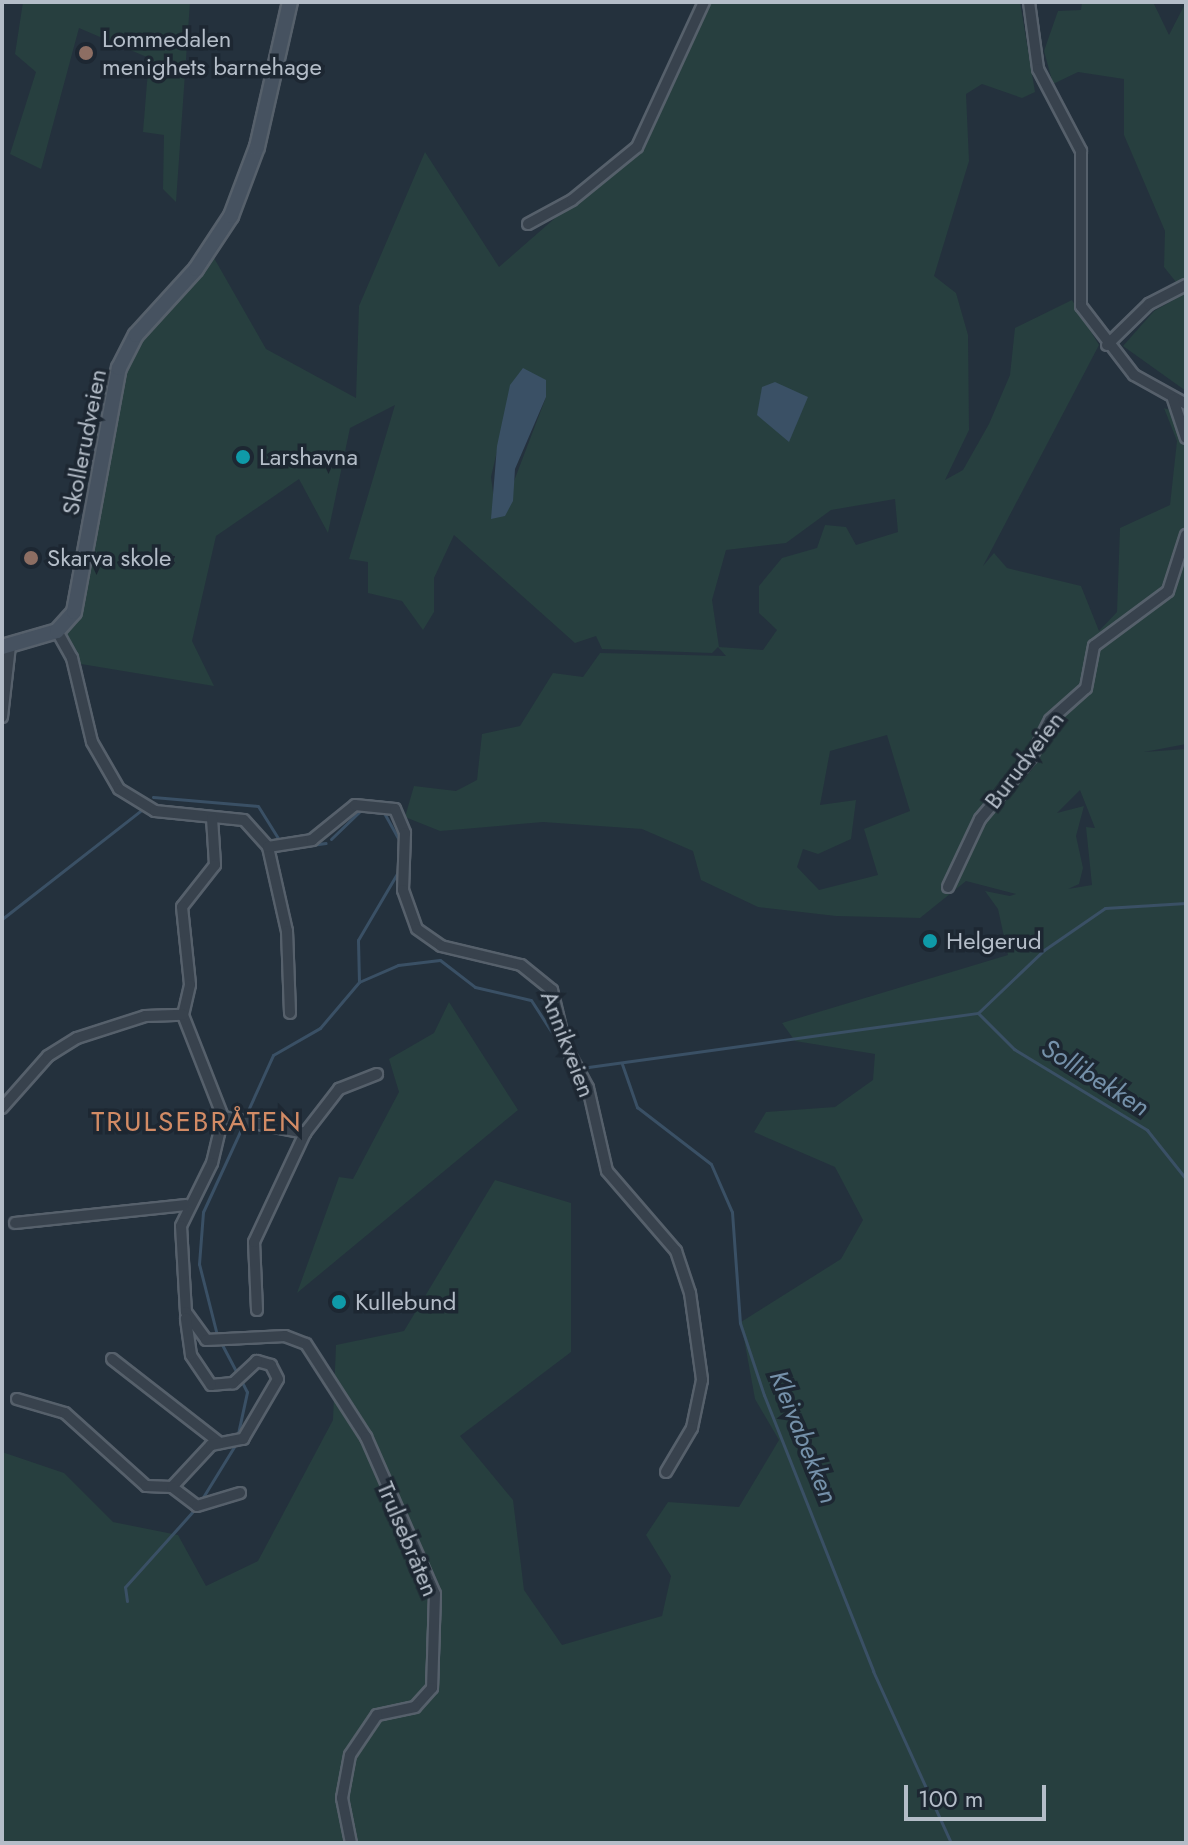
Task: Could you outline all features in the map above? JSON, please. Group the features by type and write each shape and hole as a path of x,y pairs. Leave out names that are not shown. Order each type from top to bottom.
{"street":[{"name":"Skollerudveien","path":"57,631 80,595 119,368 136,335 196,269 231,216 257,147 290,2"},
{"path":"528,224 572,200 637,147 704,2"},
{"path":"1029,2 1038,69 1081,151 1078,293 1107,345 1134,375 1186,404"},
{"path":"1107,345 1149,304 1186,285"},
{"path":"1173,399 1186,438"},
{"name":"Burudveien","path":"948,887 980,819 1031,758 1050,720 1086,688 1094,646 1168,591 1186,535"},
{"path":"2,717 6,646 57,631 72,658 92,742 114,782 141,804 212,818 244,820 276,847 287,931 290,1013"},
{"name":"Annikveien","path":"276,847 312,840 355,805 395,809 405,833 403,890 417,929 441,946 500,957 540,977 558,1004 572,1057 588,1088 601,1158 676,1251 701,1339 692,1428 666,1472"},
{"path":"172,1487 220,1443 247,1435 277,1373 257,1361 233,1383 211,1385 191,1355 179,1252 186,1205 212,1163 223,1117 183,1015 190,985 182,907 215,865 212,818"},
{"path":"2,1108 48,1056 77,1038 134,1018 183,1015"},
{"path":"257,1310 254,1242 305,1133 339,1089 377,1074"},
{"path":"223,1117 305,1133"},
{"path":"15,1223 186,1205"},
{"name":"Trulsebråten","path":"186,1312 206,1340 285,1336 306,1344 366,1437 435,1594 432,1688 415,1707 377,1715 350,1755 342,1798 351,1843"},
{"path":"112,1359 220,1443"},
{"path":"17,1399 65,1413 146,1486 172,1487 197,1506 240,1493"}],"green space":[{"path":"23,2 190,2 176,202 163,189 164,135 143,132 149,58 79,28 41,169 10,154 36,72 15,54"},
{"path":"710,2 1020,2 1035,92 1022,98 982,84 966,94 969,161 934,276 956,293 968,335 969,430 945,480 963,470 989,424 1010,375 1015,328 1072,300 1099,345 983,566 994,553 1007,568 1081,586 1099,631 1117,612 1120,528 1170,505 1177,441 1164,408 1186,416 1186,744 1144,752 1186,749 1186,1843 2,1843 2,1452 64,1473 113,1522 178,1535 206,1586 258,1561 333,1420 336,1345 404,1331 495,1180 571,1203 571,1352 460,1436 513,1500 524,1590 562,1645 662,1616 671,1576 646,1535 668,1502 739,1507 779,1440 755,1399 741,1322 841,1259 863,1220 835,1167 754,1132 766,1112 835,1107 873,1080 875,1054 795,1041 782,1023 1008,955 998,909 985,891 1010,896 1016,894 966,881 920,918 836,916 758,907 701,880 693,851 642,829 543,822 440,831 405,817 414,786 456,791 477,780 482,734 520,726 553,673 583,677 600,653 726,656 718,647 712,653 602,649 596,636 575,643 454,535 434,578 434,612 423,630 402,601 368,593 368,562 349,559 395,405 350,428 328,533 299,479 216,536 192,641 214,686 75,663 57,631 74,612 119,368 210,251 266,349 356,398 359,306 425,152 499,267 648,137","holes":["546,397 514,481 494,500 491,477 503,426","895,499 898,532 856,545 846,527 825,525 817,548 782,558 759,586 759,613 777,630 763,650 719,647 712,600 726,550 786,543 831,510","887,735 910,811 864,829 878,875 819,890 797,867 803,849 818,854 851,839 856,800 820,805 830,751","1080,790 1095,828 1086,827 1092,885 1068,889 1079,884 1083,868 1076,836 1084,806 1057,813"]},
{"path":"1082,2 1153,2 1169,35 1186,2 1186,281 1180,287 1164,267 1165,231 1124,135 1124,79 1078,72 1053,84 1044,51 1058,11 1081,10"},
{"path":"1186,293 1186,391 1123,346 1154,311"},
{"path":"449,1002 518,1110 297,1293 339,1177 353,1179 399,1092 389,1059 434,1033"}],"water":[{"path":"523,368 546,380 546,397 515,469 513,501 505,516 491,519 497,446 510,385"},
{"path":"775,382 808,397 789,442 757,415 762,387"}],"waterway":[{"path":"153,797 258,806 279,840"},
{"path":"2,919 144,808"},
{"path":"331,839 362,809"},
{"path":"383,811 401,843"},
{"path":"283,849 326,843"},
{"path":"359,982 358,940 399,870"},
{"path":"581,1068 978,1013 1044,950 1105,908 1186,903"},
{"path":"245,1117 273,1055 320,1028 359,982 398,965 440,960 475,987 531,1000 562,1048"},
{"name":"Sollibekken","path":"978,1013 1014,1049 1147,1130 1186,1179"},
{"name":"Kleivabekken","path":"622,1064 637,1107 711,1164 732,1212 740,1323 764,1395 873,1671 951,1843"},
{"path":"237,1373 217,1335 199,1264 203,1212 243,1125"},
{"path":"237,1438 247,1392 241,1380"},
{"path":"200,1502 235,1445"},
{"path":"127,1601 125,1587 196,1508"}],"place":[{"name":"Lommedalen menighets barnehage","path":"86,53"},
{"name":"Larshavna","path":"243,457"},
{"name":"Skarva skole","path":"31,558"},
{"name":"Helgerud","path":"930,941"},
{"name":"Kullebund","path":"339,1302"}],"district":[{"name":"TRULSEBRÅTEN","path":"197,1122"}]}
